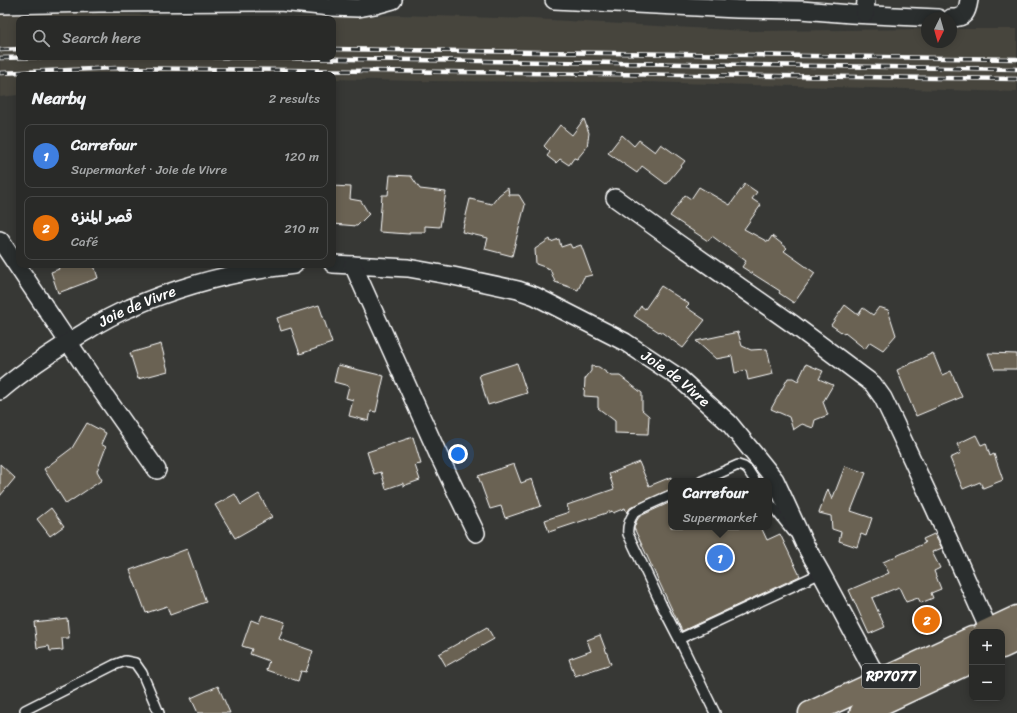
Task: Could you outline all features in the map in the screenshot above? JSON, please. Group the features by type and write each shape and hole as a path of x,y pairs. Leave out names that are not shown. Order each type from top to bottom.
{"main road":[{"name":"RP7077","path":"991,629 1017,617"},
{"name":"RP7077","path":"810,713 969,639"},
{"path":"1005,646 1017,640"},
{"name":"RP7077","path":"861,713 969,662"}],"street":[{"path":"0,5 33,2 280,1 331,4 358,8 393,0"},
{"path":"562,0 737,5 801,5 851,14 866,7 921,15"},
{"path":"957,18 964,15 969,0"},
{"path":"615,198 794,325 873,384 895,423 935,509 980,629"},
{"path":"0,240 16,264"},
{"name":"Joie de Vivre","path":"336,264 408,268 518,290 535,296 625,342 678,377 729,423 774,480 804,543 879,681"},
{"path":"353,265 438,454 476,533"},
{"path":"19,268 157,470"},
{"name":"Joie de Vivre","path":"0,391 36,363 68,342 128,308 173,291 239,273 269,268"}],"lane":[{"path":"709,478 738,465 748,470 753,478"},
{"path":"668,496 635,512 629,524 628,534 715,713"},
{"path":"772,506 804,543"},
{"path":"679,639 821,573"},
{"path":"25,710 114,665 125,661 135,662 142,673 159,713"}],"shaded area":[{"path":"106,13 179,16 16,16 16,60 336,60 336,17 401,15 533,19 747,31 921,29 921,48 957,48 957,29 1017,29 1017,92 641,82 336,79 336,72 16,72 16,95 0,97 0,14"}],"building":[{"path":"584,119 589,133 587,147 577,159 574,158 569,165 560,159 556,163 547,156 550,152 544,146 560,125 572,135"},
{"path":"622,135 634,146 639,140 655,152 661,144 685,161 666,184 642,166 637,173 608,153"},
{"path":"390,175 411,176 420,189 446,192 440,227 425,226 425,232 409,232 409,234 379,232 382,195 388,195"},
{"path":"745,184 757,192 752,199 761,205 744,229 768,242 772,236 787,248 784,251 815,273 794,303 779,293 780,291 742,267 746,261 712,236 708,241 670,216 685,195 691,199 699,187 730,205"},
{"path":"336,186 351,187 350,199 361,201 369,214 357,226 336,224"},
{"path":"508,188 509,195 519,195 525,205 512,256 485,249 488,238 462,232 470,199 492,204 499,195"},
{"path":"550,239 551,242 559,239 561,247 570,244 572,248 581,245 592,275 584,277 578,290 555,282 550,269 536,264 535,249"},
{"path":"95,268 98,278 58,293 51,272 59,269"},
{"path":"661,286 689,304 686,307 705,320 683,348 660,331 659,332 634,316 641,306 645,309"},
{"path":"319,305 332,343 300,354 291,328 281,331 277,318"},
{"path":"845,305 858,315 863,308 873,315 879,307 888,310 896,335 883,350 870,342 865,349 845,333 844,334 831,325"},
{"path":"738,332 742,346 751,350 767,349 773,374 748,380 746,370 735,373 732,356 716,359 696,341"},
{"path":"161,344 168,371 138,379 130,353"},
{"path":"933,353 942,375 951,371 962,397 916,416 897,370"},
{"path":"988,353 1017,354 1017,369 994,369"},
{"path":"517,363 527,393 488,405 479,375"},
{"path":"806,364 823,371 819,379 833,385 823,402 828,415 815,420 813,428 802,424 793,430 789,417 771,409 788,378 793,378 798,381"},
{"path":"338,365 384,376 376,412 371,411 369,421 349,416 353,400 346,398 349,386 334,382"},
{"path":"591,366 599,367 611,376 620,376 642,393 642,410 649,416 648,434 615,433 615,421 598,408 598,397 584,396 585,379 591,371"},
{"path":"87,423 106,433 101,444 106,447 97,471 102,480 66,504 44,469 72,448"},
{"path":"976,435 981,445 986,443 990,456 994,454 1003,480 983,488 980,482 963,489 950,458 961,453 957,444"},
{"path":"413,437 421,464 415,465 420,480 403,486 403,483 386,489 381,472 374,474 367,452"},
{"path":"639,462 649,486 668,478 668,490 630,508 627,513 625,508 613,513 612,511 549,532 545,520 569,512 567,505 614,489 609,474"},
{"path":"0,464 15,478 0,496"},
{"path":"514,464 521,483 532,479 541,506 505,518 501,506 490,509 478,476"},
{"path":"845,466 866,473 851,511 872,518 866,536 861,534 857,547 839,541 841,532 832,529 831,516 819,513 828,489 832,500"},
{"path":"235,494 241,505 259,494 272,517 235,538 215,505"},
{"path":"668,503 668,530 762,530 767,540 780,534 800,576 682,631 634,528 640,516"},
{"path":"51,508 64,526 50,536 37,519"},
{"path":"934,534 942,548 932,552 940,568 934,571 941,589 931,593 933,598 921,603 918,598 906,602 899,587 872,598 885,627 869,634 849,590 889,573 883,562 925,543 923,539"},
{"path":"187,549 206,602 170,615 167,606 146,613 130,570"},
{"path":"262,615 285,622 279,639 313,651 306,672 301,671 298,681 266,670 269,661 250,654 252,649 242,646 251,620 259,623"},
{"path":"67,618 69,638 62,638 63,650 50,651 49,646 37,648 34,622"},
{"path":"487,627 494,639 446,666 439,654"},
{"path":"600,635 611,664 575,676 569,659 591,651 587,640"},
{"path":"218,686 230,713 198,713 191,698"}],"railway":[{"path":"0,50 16,49"},
{"path":"336,49 1017,59"},
{"path":"0,58 16,58"},
{"path":"336,59 1017,69"},
{"path":"23,72 116,68 1017,79"},
{"path":"0,73 16,72"}],"place":[{"name":"Carrefour","path":"720,558"},
{"name":"قصر المنزه","path":"927,620"}]}
